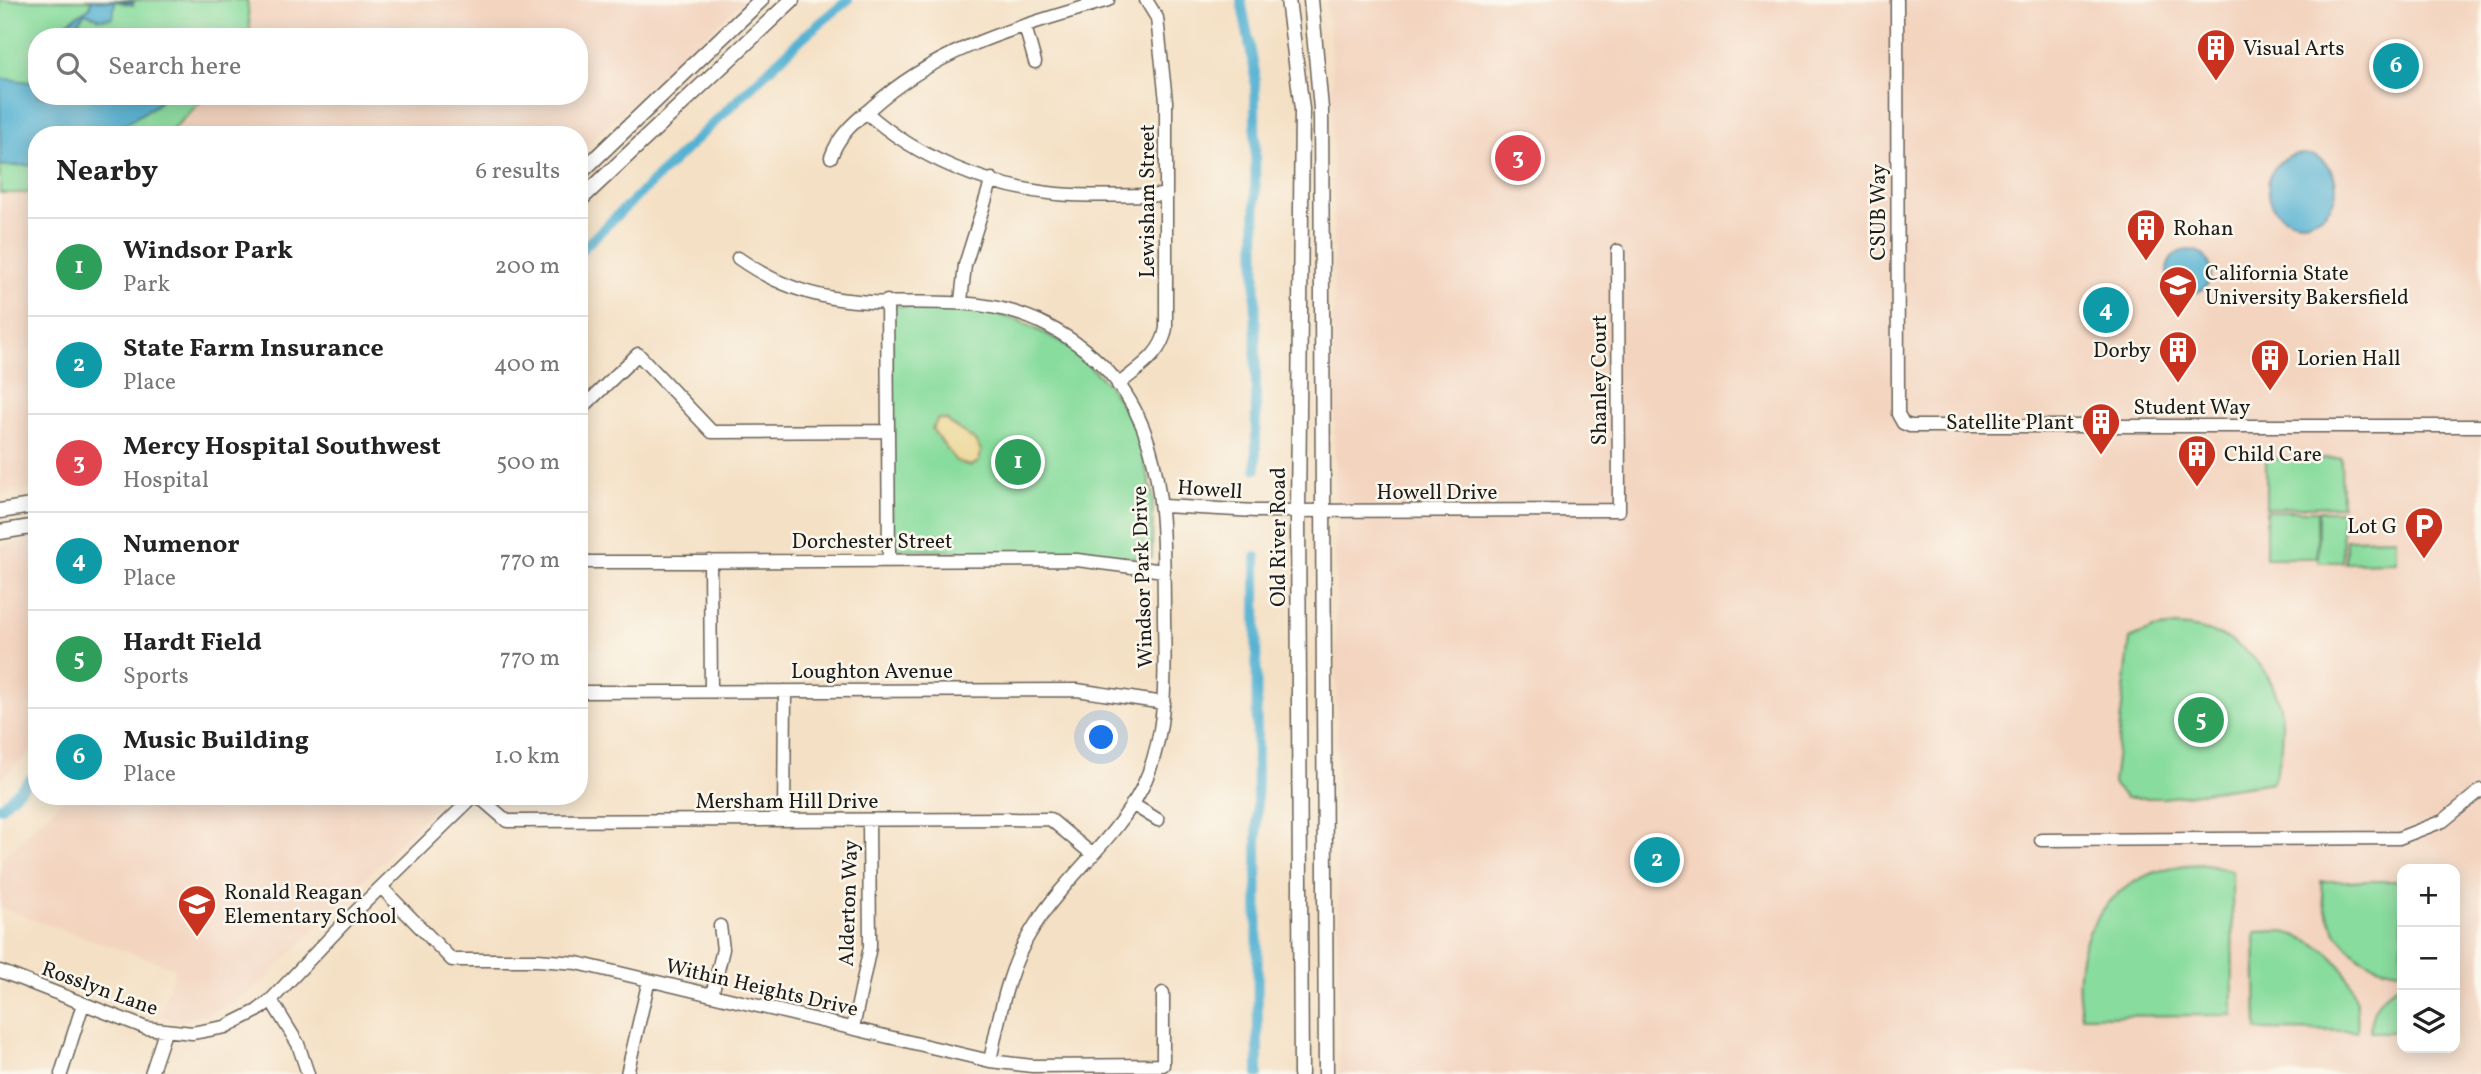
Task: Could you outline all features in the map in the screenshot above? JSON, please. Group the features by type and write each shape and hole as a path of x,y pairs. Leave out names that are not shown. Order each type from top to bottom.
{"main road":[{"path":"588,165 761,0"},
{"path":"588,193 792,0"},
{"name":"Old River Road","path":"1288,0 1302,109 1298,512 1301,1074"},
{"path":"1311,0 1321,97 1326,1074"},
{"path":"1301,167 1310,185 1309,238 1322,249"},
{"path":"0,511 28,506"},
{"path":"0,532 28,527"}],"street":[{"path":"831,157 838,137 931,63 979,40 1108,0"},
{"name":"Lewisham Street","path":"1118,385 1156,354 1164,342 1164,68 1157,18 1146,0"},
{"name":"CSUB Way","path":"1897,0 1898,414 1903,423"},
{"path":"1025,26 1035,62"},
{"path":"866,113 888,132 927,157 992,179 1053,194 1165,195"},
{"path":"961,301 965,265 992,179"},
{"name":"Shanley Court","path":"1618,251 1619,510"},
{"name":"Windsor Park Drive","path":"738,258 770,278 812,294 857,301 961,301 1010,310 1049,326 1086,351 1118,385 1150,443 1163,506 1164,703 1158,746 1132,804 1093,855 1046,909 1023,946 1008,983 990,1061"},
{"path":"887,301 889,560"},
{"path":"588,402 638,354 712,432 888,431"},
{"name":"Student Way","path":"1903,423 1910,426 2481,426"},
{"name":"Howell","path":"1163,506 1256,512"},
{"name":"Howell Drive","path":"1256,512 1619,510"},
{"name":"Dorchester Street","path":"588,562 1077,560 1164,571"},
{"path":"710,561 710,691"},
{"name":"Loughton Avenue","path":"588,692 1077,690 1164,703"},
{"path":"784,820 785,691"},
{"path":"2041,840 2399,838 2443,821 2481,790"},
{"path":"1132,804 1158,820"},
{"name":"Rosslyn Lane","path":"0,971 83,1004 165,1032 192,1033 225,1027 257,1011 271,1000 381,887 467,805"},
{"name":"Mersham Hill Drive","path":"487,805 507,821 1051,819 1093,855"},
{"name":"Alderton Way","path":"853,1028 870,947 869,820"},
{"name":"Within Heights Drive","path":"381,887 452,960 556,960 990,1061 1056,1070 1163,1065 1163,993"},
{"path":"712,995 723,949 720,926"},
{"path":"627,1074 649,980"},
{"path":"271,1000 298,1044 308,1074"},
{"path":"61,1074 83,1004"},
{"path":"151,1074 165,1032"}],"shaded area":[{"path":"248,0 744,0 588,144 588,126 176,126 197,105 588,105 588,28 251,28"},
{"path":"1326,0 2481,0 2481,1074 1339,1074 1332,51"},
{"path":"0,189 28,190 28,489 0,493"},
{"path":"28,541 28,754 0,781 0,546"},
{"name":"Ronald Reagan Elementary School","path":"58,805 437,805 267,978 245,996 206,1015 173,1023 160,1014 175,968 0,908 0,860"}],"green space":[{"path":"0,0 247,0 250,28 28,28 28,105 197,105 176,126 28,126 28,193 0,193"},
{"path":"892,306 968,306 1018,320 1066,344 1109,385 1136,429 1153,496 1152,558 892,549"},
{"path":"2341,458 2342,506 2266,508 2266,459"},
{"path":"2266,511 2317,511 2317,558 2266,558"},
{"path":"2318,511 2342,511 2343,562 2318,562"},
{"path":"2396,538 2396,562 2346,563 2346,539"},
{"path":"2175,626 2205,630 2231,641 2252,656 2268,676 2278,699 2282,725 2281,753 2273,782 2164,798 2126,798 2113,784 2130,639 2153,629"},
{"path":"2201,864 2232,870 2233,1015 2082,1016 2078,986 2081,958 2089,932 2103,910 2121,891 2144,877 2171,868"},
{"path":"2321,881 2397,881 2397,970 2369,962 2355,954 2335,929 2323,898"},
{"path":"2279,931 2314,943 2339,965 2354,994 2357,1031 2257,1030 2255,932"},
{"path":"2397,986 2397,1032 2370,1032 2372,1016 2378,1002"}],"sand":[{"path":"938,419 947,420 975,441 981,451 979,462 970,466 956,461 932,429"}],"water":[{"path":"91,0 115,1 113,18 100,19 85,13 76,25 62,28 68,22 90,7"},
{"path":"0,78 28,82 28,105 156,105 122,126 28,126 28,165 0,165"},
{"path":"2295,154 2309,154 2321,159 2331,169 2336,188 2331,207 2321,217 2309,222 2295,222 2283,217 2273,207 2268,195 2268,181 2273,169 2283,159"},
{"path":"2189,250 2204,257 2211,272 2204,287 2189,294 2174,287 2167,272 2174,257"}],"waterway":[{"path":"588,243 803,37 848,0"},
{"path":"1241,0 1255,73 1256,469"},
{"path":"1256,557 1258,1074"},
{"path":"0,808 28,782"}],"place":[{"name":"Music Building","path":"2396,66"},
{"name":"Visual Arts","path":"2216,82"},
{"name":"Mercy Hospital Southwest","path":"1518,158"},
{"name":"Rohan","path":"2146,262"},
{"name":"Numenor","path":"2106,310"},
{"name":"California State University Bakersfield","path":"2178,319"},
{"name":"Dorby","path":"2178,384"},
{"name":"Lorien Hall","path":"2270,392"},
{"name":"Satellite Plant","path":"2101,456"},
{"name":"Windsor Park","path":"1018,462"},
{"name":"Child Care","path":"2197,488"},
{"name":"Lot G","path":"2424,560"},
{"name":"Hardt Field","path":"2201,720"},
{"name":"State Farm Insurance","path":"1657,860"},
{"name":"Ronald Reagan Elementary School","path":"197,938"}]}
